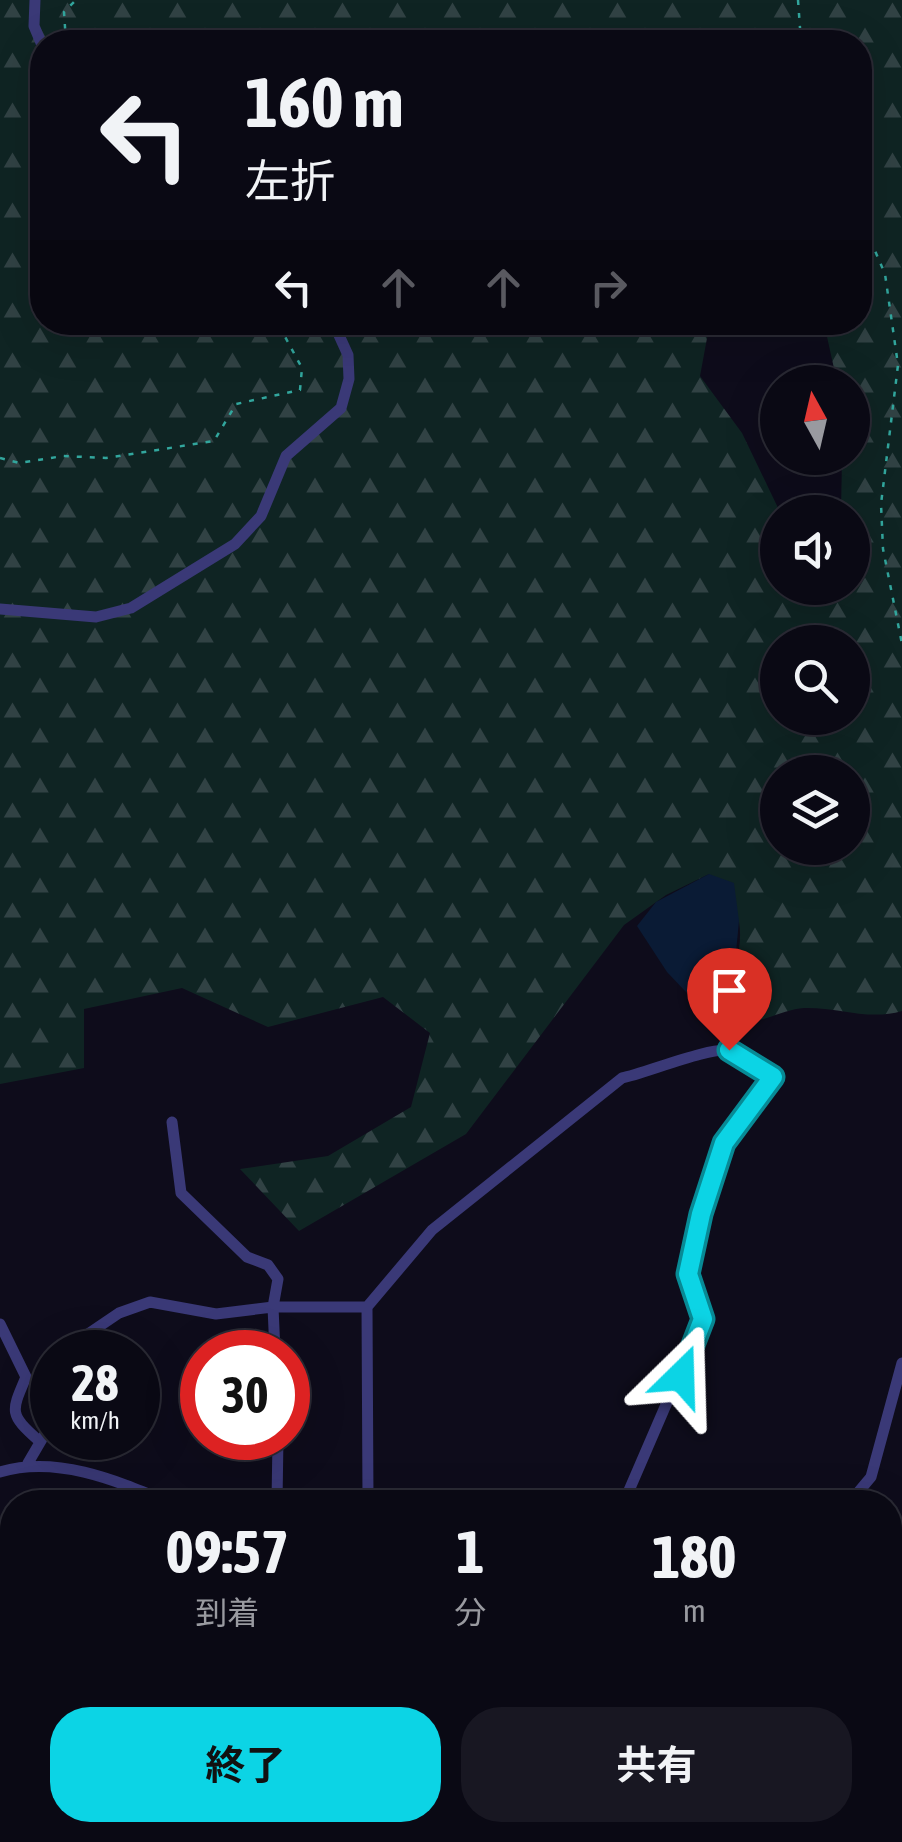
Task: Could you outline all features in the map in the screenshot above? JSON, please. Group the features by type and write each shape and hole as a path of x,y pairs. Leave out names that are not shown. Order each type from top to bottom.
{"street":[{"path":"35,0 36,30"},
{"path":"0,609 96,618 130,608 235,544 261,516 286,456 341,408 349,379 348,355 339,335"},
{"path":"368,1490 368,1307 432,1230 622,1078 660,1070 700,1052 729,1050 773,1077 724,1143 701,1214 688,1274 703,1319 629,1490"},
{"path":"172,1122 181,1194 247,1257 275,1272 278,1279 275,1330"},
{"path":"94,1330 119,1313 150,1302 216,1314 274,1307 368,1307"},
{"path":"0,1324 26,1376 14,1411 16,1420 30,1433"},
{"path":"860,1490 871,1477 902,1363"},
{"path":"28,1464 30,1459"},
{"path":"277,1490 278,1460"},
{"path":"0,1472 28,1464 82,1471 135,1490"}],"path":[{"path":"65,30 64,12 76,0"},
{"path":"798,0 799,30"},
{"path":"872,244 885,274 898,364 880,504 883,549 902,644"},
{"path":"0,458 19,463 63,456 106,458 214,441 236,404 300,390 302,368 283,335"}],"green space":[{"path":"0,0 902,0 902,1011 878,1015 804,1008 749,1022 734,997 739,922 709,874 666,895 624,925 466,1134 299,1231 240,1169 328,1156 411,1107 430,1033 383,997 268,1027 182,988 84,1009 84,1068 0,1084"}],"water":[{"path":"709,874 734,883 739,921 732,994 720,1006 704,1011 667,972 637,926 656,902"}],"route":[{"path":"681,1376 703,1319 688,1274 701,1214 724,1143 773,1077 729,1050"}]}
